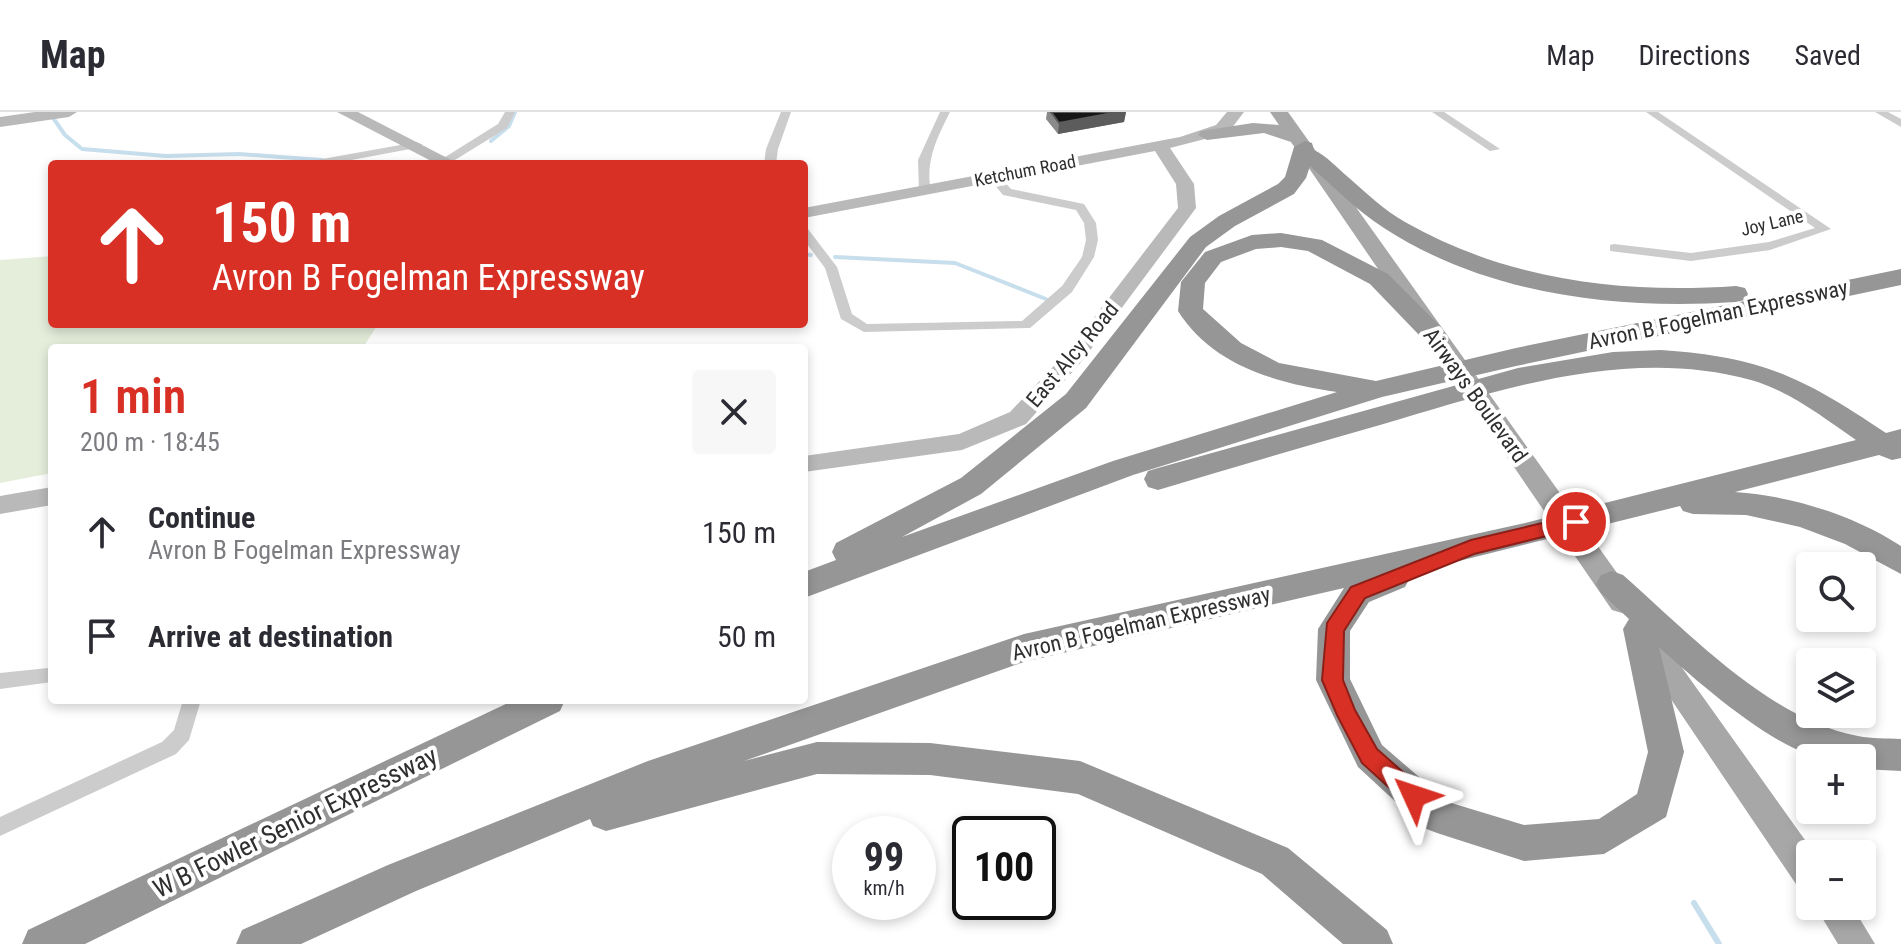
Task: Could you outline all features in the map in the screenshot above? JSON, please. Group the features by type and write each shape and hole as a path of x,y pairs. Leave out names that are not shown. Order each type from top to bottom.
{"highway":[{"path":"808,573 971,486 1076,401 1198,242 1227,221 1286,189 1295,178 1305,147 1392,224 1426,243 1468,260 1545,282 1600,293 1672,297 1838,288"},
{"path":"1414,392 1278,374 1243,359 1215,339 1190,311 1193,282 1213,257 1252,242 1281,240 1314,245 1379,279 1429,330"},
{"name":"Avron B Fogelman Expressway","path":"1524,365 1838,288 1901,277"},
{"path":"928,539 1043,511 1414,392 1524,365 1674,359 1756,372 1814,399 1901,457"},
{"path":"808,584 1123,468 1379,389"},
{"name":"Avron B Fogelman Expressway","path":"402,878 648,778 1024,648 1525,535 1901,439"},
{"path":"1627,509 1716,501 1810,518 1825,521 1901,562"},
{"path":"1471,547 1358,593 1334,629 1333,680 1347,715 1370,756 1437,816 1524,843 1604,836 1653,805 1666,752 1639,629"},
{"path":"1612,584 1758,709 1814,740 1876,757 1901,755"},
{"name":"W B Fowler Senior Expressway","path":"42,944 540,704"},
{"path":"256,944 402,878 642,803 817,758 930,759 1080,778 1275,861 1373,944"}],"main road":[{"path":"345,112 443,160"},
{"name":"Ketchum Road","path":"808,212 1207,135 1222,129 1236,112"},
{"name":"Airways Boulevard","path":"1279,112 1429,330 1612,584 1639,629 1796,855"},
{"path":"0,122 56,114"},
{"path":"1207,135 1259,126 1275,127 1305,147"},
{"name":"East Alcy Road","path":"808,463 962,442 1018,418 1076,355 1187,208 1185,184 1160,146"},
{"path":"0,505 48,497"},
{"path":"1842,920 1858,944"}],"street":[{"path":"452,160 503,126 510,112"},
{"path":"771,160 780,122 786,112"},
{"path":"925,191 921,175 925,152 945,112"},
{"path":"1437,112 1494,149"},
{"name":"Joy Lane","path":"1614,248 1691,257 1770,246 1825,229 1651,112"},
{"path":"1880,112 1901,124"},
{"path":"332,160 417,145"},
{"path":"808,237 831,267 846,316 864,328 1025,325 1070,285 1091,250 1092,233 1080,207 1007,192 994,177"},
{"path":"0,681 48,676"},
{"path":"0,827 169,748 182,734 191,704"}],"green space":[{"path":"48,256 48,328 375,328 365,344 48,344 48,474 0,483 0,260"}],"building":[{"path":"1051,112 1118,112 1059,123"}],"waterway":[{"path":"49,112 65,135 82,149 166,156 239,154 322,160"},
{"path":"491,141 509,126 515,112"},
{"path":"835,257 955,263 1046,299"},
{"path":"1694,903 1719,944"}],"route":[{"path":"1414,796 1370,756 1347,715 1333,680 1334,629 1358,593 1471,547 1576,522"}]}
